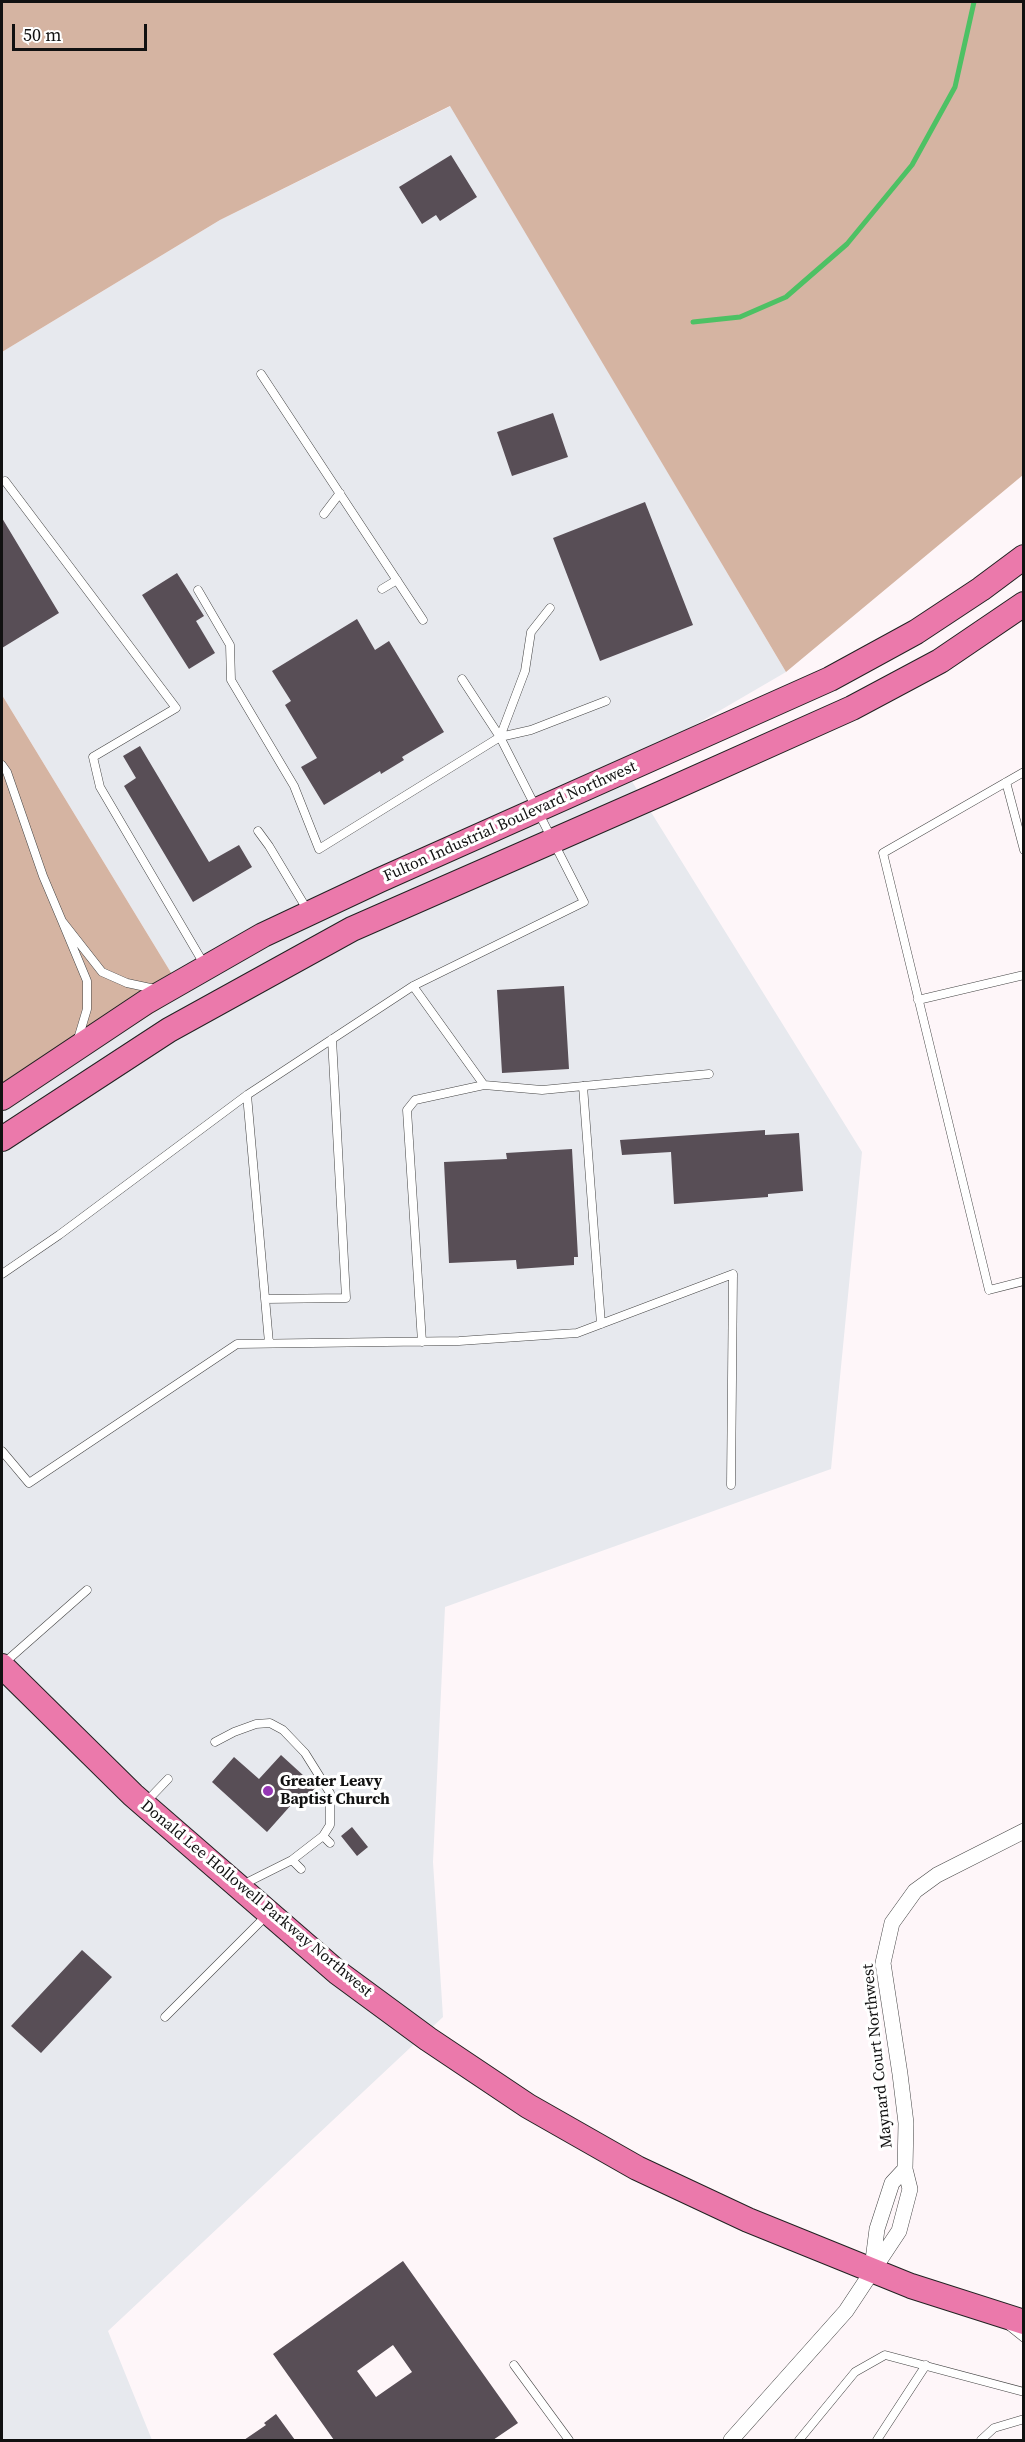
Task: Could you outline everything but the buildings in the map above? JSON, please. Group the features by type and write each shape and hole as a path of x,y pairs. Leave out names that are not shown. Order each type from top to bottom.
{"main road":[{"name":"Fulton Industrial Boulevard Northwest","path":"2,1098 166,991 263,935 830,679 916,632 981,589 1023,556"},
{"name":"Fulton Industrial Boulevard Northwest","path":"2,1138 169,1030 333,939 852,708 940,661 1023,604"},
{"name":"Donald Lee Hollowell Parkway Northwest","path":"2,1665 70,1735 144,1804 346,1979 428,2039 528,2106 619,2158 693,2195 872,2271 1023,2322"}],"street":[{"name":"Maynard Court Northwest","path":"872,2271 899,2231 910,2188 905,2169 906,2123 883,1963 892,1923 915,1891 930,1880 1023,1830"},
{"name":"Maynard Court Northwest","path":"872,2271 877,2229 892,2183 905,2169"},
{"path":"731,2440 846,2311 872,2271"}],"lane":[{"path":"261,374 423,620"},
{"path":"5,481 176,708 93,757 100,787 207,968"},
{"path":"324,514 340,493"},
{"path":"382,589 397,580"},
{"path":"198,590 230,645 231,680 294,786 319,849 500,737 531,730 606,701"},
{"path":"500,737 525,671 531,632 550,608"},
{"path":"2,1274 59,1235 247,1095 413,986 584,902 500,737 462,679"},
{"path":"2,765 7,772 43,876 87,981 87,1009 75,1049"},
{"path":"1023,772 883,853 989,1290 1023,1281"},
{"path":"1006,782 1023,850"},
{"path":"258,831 309,914"},
{"path":"62,921 102,972 127,983 166,991"},
{"path":"918,1000 1023,975"},
{"path":"413,986 484,1085"},
{"path":"265,1299 346,1298 333,1039"},
{"path":"422,1342 407,1110 415,1100 484,1085 542,1090 710,1074"},
{"path":"583,1086 601,1324"},
{"path":"247,1095 269,1343"},
{"path":"2,1451 29,1483 237,1344 422,1342 577,1333 733,1275 731,1485"},
{"path":"2,1665 87,1590"},
{"path":"215,1742 256,1724 270,1723 283,1730 305,1753 330,1793 330,1825 323,1836 292,1860 238,1887"},
{"path":"144,1804 168,1779"},
{"path":"323,1836 330,1843"},
{"path":"292,1860 301,1869"},
{"path":"165,2017 268,1913"},
{"path":"994,2314 1023,2338"},
{"path":"799,2440 855,2372 885,2355 1023,2392"},
{"path":"514,2365 569,2440"},
{"path":"877,2440 926,2365"},
{"path":"981,2440 994,2428 1023,2419"}],"shaded area":[{"path":"2,2 1023,2 1023,475 786,672 450,106 220,220 2,352"},
{"path":"451,106 786,672 623,767 862,1152 831,1469 445,1607 433,1862 443,2017 108,2331 152,2440 2,2440 2,1107 184,994 2,695 2,352 220,220"},
{"path":"2,695 184,994 2,1107"}],"waterway":[{"path":"693,322 740,317 786,297 847,244 912,165 955,87 974,2"}],"place":[{"name":"Greater Leavy Baptist Church","path":"268,1791"}]}
